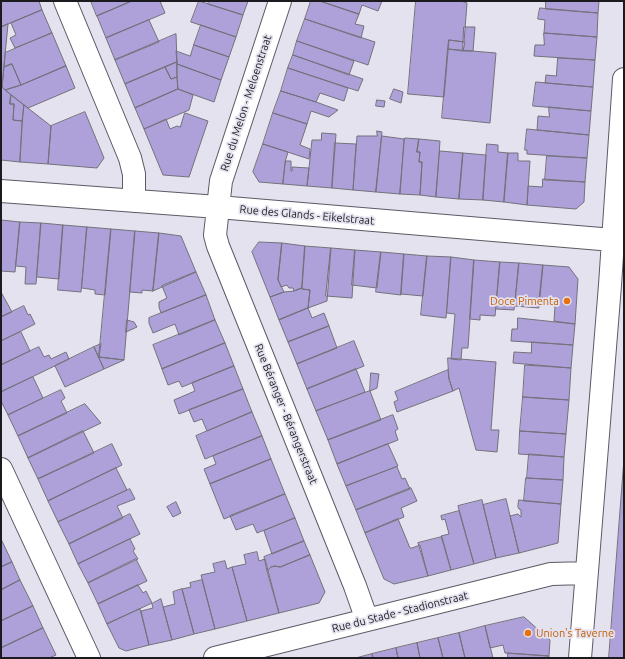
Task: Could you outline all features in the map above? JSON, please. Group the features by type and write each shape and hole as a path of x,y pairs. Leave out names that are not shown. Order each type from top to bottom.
{"street":[{"path":"65,1 130,158 134,174 134,201"},
{"name":"Rue du Melon - Meloenstraat","path":"218,207 221,181 280,1"},
{"path":"580,658 624,91"},
{"name":"Rue des Glands - Eikelstraat","path":"1,191 218,207 613,240"},
{"name":"Rue Béranger - Bérangerstraat","path":"218,207 215,235 218,246 352,578 367,620"},
{"path":"1,469 89,658"},
{"name":"Rue du Stade - Stadionstraat","path":"214,658 551,574 586,573"}],"building":[{"path":"1,1 39,1 42,10 1,27"},
{"path":"91,1 132,1 97,16"},
{"path":"132,1 160,1 165,13 106,38 97,16"},
{"path":"199,1 243,15 236,37 191,22"},
{"path":"209,1 248,1 243,15 208,4"},
{"path":"311,1 320,1 359,14 355,24 364,26 361,38 305,19"},
{"path":"320,1 382,1 378,11 362,5 359,14"},
{"path":"416,1 461,1 467,3 464,42 449,40 444,97 408,94"},
{"path":"546,1 599,1 598,13 546,9"},
{"path":"540,8 598,13 597,37 544,33 545,20 538,19"},
{"path":"42,10 52,33 15,48 10,38 16,35 11,23"},
{"path":"305,19 375,42 368,65 297,41"},
{"path":"149,20 159,42 115,60 106,38"},
{"path":"8,24 2,87 11,95 10,104 14,104 13,120 22,121 20,162 1,160 1,27"},
{"path":"201,25 236,37 229,57 194,45"},
{"path":"464,27 475,27 473,51 463,51"},
{"path":"52,33 66,66 21,85 12,64 4,67 5,53"},
{"path":"544,33 597,37 595,60 534,56 535,45 544,45"},
{"path":"176,34 177,62 125,84 115,60"},
{"path":"449,40 465,42 463,51 448,49"},
{"path":"297,41 354,61 349,75 293,55"},
{"path":"194,45 229,57 221,80 177,64 176,51 190,56"},
{"path":"448,49 496,53 490,123 442,118"},
{"path":"293,55 363,79 358,91 288,68"},
{"path":"558,58 595,60 593,87 545,83 546,75 556,76"},
{"path":"177,62 177,77 171,79 165,67"},
{"path":"12,64 21,85 5,90 2,87 4,67"},
{"path":"177,64 221,80 214,102 178,89"},
{"path":"66,66 75,88 28,108 5,90 21,85"},
{"path":"165,67 171,79 177,77 178,89 135,108 125,84"},
{"path":"288,68 348,88 344,101 320,93 316,102 281,91"},
{"path":"536,82 593,87 591,111 533,106"},
{"path":"178,89 193,95 189,110 144,129 135,108"},
{"path":"394,89 403,92 401,103 390,99"},
{"path":"281,91 338,110 329,117 311,111 307,124 273,113"},
{"path":"11,95 24,105 22,121 13,120 14,104 10,104"},
{"path":"377,100 385,101 384,107 376,106"},
{"path":"24,105 51,126 48,164 20,162"},
{"path":"549,107 591,111 589,135 537,130 538,116 549,117"},
{"path":"85,112 104,158 97,168 48,164 51,126"},
{"path":"185,113 208,121 189,177 163,175 144,129 166,119 170,129 177,126 180,127"},
{"path":"273,113 307,124 300,145 310,149 309,159 263,144"},
{"path":"527,129 589,135 587,158 527,154 527,150 525,150"},
{"path":"377,131 382,132 376,192 353,190 357,136 377,136"},
{"path":"322,133 336,134 332,188 307,186 312,140 321,140"},
{"path":"382,136 404,139 400,194 376,192"},
{"path":"405,138 419,139 417,152 420,152 419,162 422,162 420,195 400,194"},
{"path":"419,139 440,141 436,197 420,195 422,162 419,162 420,152 417,152"},
{"path":"335,143 356,144 353,190 332,188"},
{"path":"263,144 288,152 285,162 283,184 259,182 253,172"},
{"path":"487,144 498,145 498,152 508,153 504,202 483,200"},
{"path":"440,151 463,153 459,199 436,197"},
{"path":"463,153 486,155 483,200 459,199"},
{"path":"508,153 518,153 518,161 530,161 527,205 504,202"},
{"path":"547,156 587,158 585,182 545,180"},
{"path":"286,161 291,161 291,171 292,167 309,168 307,186 283,184"},
{"path":"543,179 585,182 584,202 576,209 527,205 528,186 542,187"},
{"path":"1,220 20,222 15,272 1,271"},
{"path":"20,222 41,223 36,284 25,284 26,267 16,266"},
{"path":"41,223 63,225 59,279 37,277"},
{"path":"63,225 87,227 81,292 58,290"},
{"path":"87,227 111,229 105,295 95,294 95,290 82,288"},
{"path":"111,229 135,231 124,360 99,357"},
{"path":"135,231 159,233 153,291 142,290 142,293 130,292"},
{"path":"159,233 181,236 196,272 153,291"},
{"path":"259,242 282,243 278,280 284,292 270,297 252,252"},
{"path":"282,243 305,246 302,288 294,291 293,288 289,288 287,285 281,287 278,280"},
{"path":"305,246 331,248 327,301 308,308 310,290 302,289"},
{"path":"331,248 355,250 352,298 326,296"},
{"path":"355,250 381,252 377,288 352,285"},
{"path":"381,252 404,254 401,295 376,292"},
{"path":"404,254 427,256 423,296 401,294"},
{"path":"427,256 451,257 446,318 421,315"},
{"path":"451,257 474,260 468,348 462,348 461,360 451,359 455,314 447,313"},
{"path":"474,260 500,262 495,316 480,315 480,320 470,319"},
{"path":"500,262 519,263 514,310 496,309"},
{"path":"519,263 543,265 539,308 515,306"},
{"path":"543,265 569,267 578,279 575,324 554,321 555,306 539,304"},
{"path":"196,272 206,295 161,313 159,302 167,298 162,286"},
{"path":"302,288 310,290 308,308 279,320 270,297"},
{"path":"1,292 12,312 1,317"},
{"path":"206,295 215,320 179,335 175,324 153,333 149,323 149,318"},
{"path":"24,306 28,315 30,314 35,324 1,341 1,317"},
{"path":"308,308 312,318 324,313 329,326 288,342 279,320"},
{"path":"518,318 575,324 573,345 511,341 512,329 517,329"},
{"path":"127,320 134,322 137,327 126,332"},
{"path":"215,320 225,343 162,369 153,345"},
{"path":"329,326 337,348 297,364 288,342"},
{"path":"21,332 30,351 1,365 1,341"},
{"path":"354,341 364,366 307,389 297,364"},
{"path":"532,342 573,345 571,368 513,363 514,352 531,353"},
{"path":"225,343 234,366 182,387 179,381 168,385 162,369"},
{"path":"101,344 99,357 124,360 104,369 94,347"},
{"path":"39,347 44,357 49,355 51,359 66,352 69,359 1,392 1,365"},
{"path":"94,347 104,369 65,387 55,366"},
{"path":"448,358 496,362 491,430 499,430 497,452 476,450 459,388 453,391 449,379"},
{"path":"525,365 571,368 569,400 523,397"},
{"path":"234,366 243,389 179,414 174,400 195,391 192,383"},
{"path":"356,369 365,392 316,411 307,389"},
{"path":"448,370 453,391 397,412 394,402 398,400 395,392"},
{"path":"371,373 379,374 377,388 370,391"},
{"path":"33,377 43,398 8,415 1,401 1,392"},
{"path":"243,389 252,412 207,431 202,419 194,422 189,410"},
{"path":"61,390 65,398 61,401 67,413 18,436 8,415"},
{"path":"370,391 381,420 328,440 316,411"},
{"path":"523,397 569,400 566,434 520,431"},
{"path":"85,404 101,423 28,458 18,436"},
{"path":"252,412 262,436 205,459 196,436"},
{"path":"393,415 398,429 395,431 398,440 337,464 328,440"},
{"path":"83,431 94,453 38,479 28,458"},
{"path":"520,431 566,434 564,457 519,454"},
{"path":"262,436 271,459 210,484 204,469 216,464 213,456"},
{"path":"112,444 122,465 48,501 38,479"},
{"path":"388,444 398,466 346,486 337,464"},
{"path":"529,454 564,457 563,480 527,478"},
{"path":"271,459 285,494 224,519 210,484"},
{"path":"624,459 624,658 609,658"},
{"path":"397,467 402,479 405,478 410,489 356,510 346,486"},
{"path":"116,468 127,490 58,522 48,501"},
{"path":"526,478 563,480 561,504 524,501"},
{"path":"411,488 417,501 401,508 404,517 365,533 356,510"},
{"path":"130,489 135,499 117,506 123,518 69,544 58,522"},
{"path":"285,494 295,518 257,533 253,524 236,530 230,516"},
{"path":"506,499 519,553 496,558 483,505"},
{"path":"482,500 496,558 474,564 458,506"},
{"path":"519,500 561,504 558,543 519,553 510,516 518,514 521,517 521,510 518,507"},
{"path":"176,502 181,513 173,517 167,507"},
{"path":"459,511 474,564 451,570 441,536 449,534 445,519 442,520 441,516"},
{"path":"130,514 140,534 78,564 69,544"},
{"path":"295,518 304,541 272,554 264,531"},
{"path":"398,519 410,548 420,545 428,576 394,584 384,579 365,533"},
{"path":"442,537 451,570 428,576 418,543"},
{"path":"1,539 12,562 1,567"},
{"path":"130,539 135,549 133,551 138,559 88,583 78,564"},
{"path":"304,541 310,555 280,567 271,567 267,571 264,557"},
{"path":"257,552 259,561 265,559 279,613 247,621 232,567 246,564 244,555"},
{"path":"310,555 325,592 319,603 279,613 267,571 271,567 280,567"},
{"path":"136,559 147,581 98,604 88,583"},
{"path":"225,561 227,569 232,567 247,621 215,629 201,575 215,572 213,564"},
{"path":"12,562 20,580 1,590 1,567"},
{"path":"20,580 33,606 1,621 1,590"},
{"path":"202,580 215,629 194,634 182,589 191,587 190,583"},
{"path":"138,585 143,593 146,591 152,603 107,624 98,604"},
{"path":"182,589 194,634 172,640 163,607 175,604 173,592"},
{"path":"161,599 172,640 149,645 141,611 153,608 152,604"},
{"path":"33,606 43,628 1,648 1,621"},
{"path":"140,609 149,645 126,651 119,648 107,624"},
{"path":"524,617 550,640 549,656 505,653 503,645 490,648 485,626"},
{"path":"485,626 493,658 465,658 459,633"},
{"path":"43,628 56,655 49,658 1,658 1,648"},
{"path":"459,633 465,658 443,658 438,638"},
{"path":"438,638 443,658 420,658 417,643"},
{"path":"417,643 420,658 398,658 396,648"},
{"path":"396,648 398,658 373,658 372,654"},
{"path":"508,653 549,656 549,658 508,658"},
{"path":"372,654 373,658 356,658"}],"place":[{"name":"Doce Pimenta","path":"567,301"},
{"name":"Union's Taverne","path":"528,633"}]}
